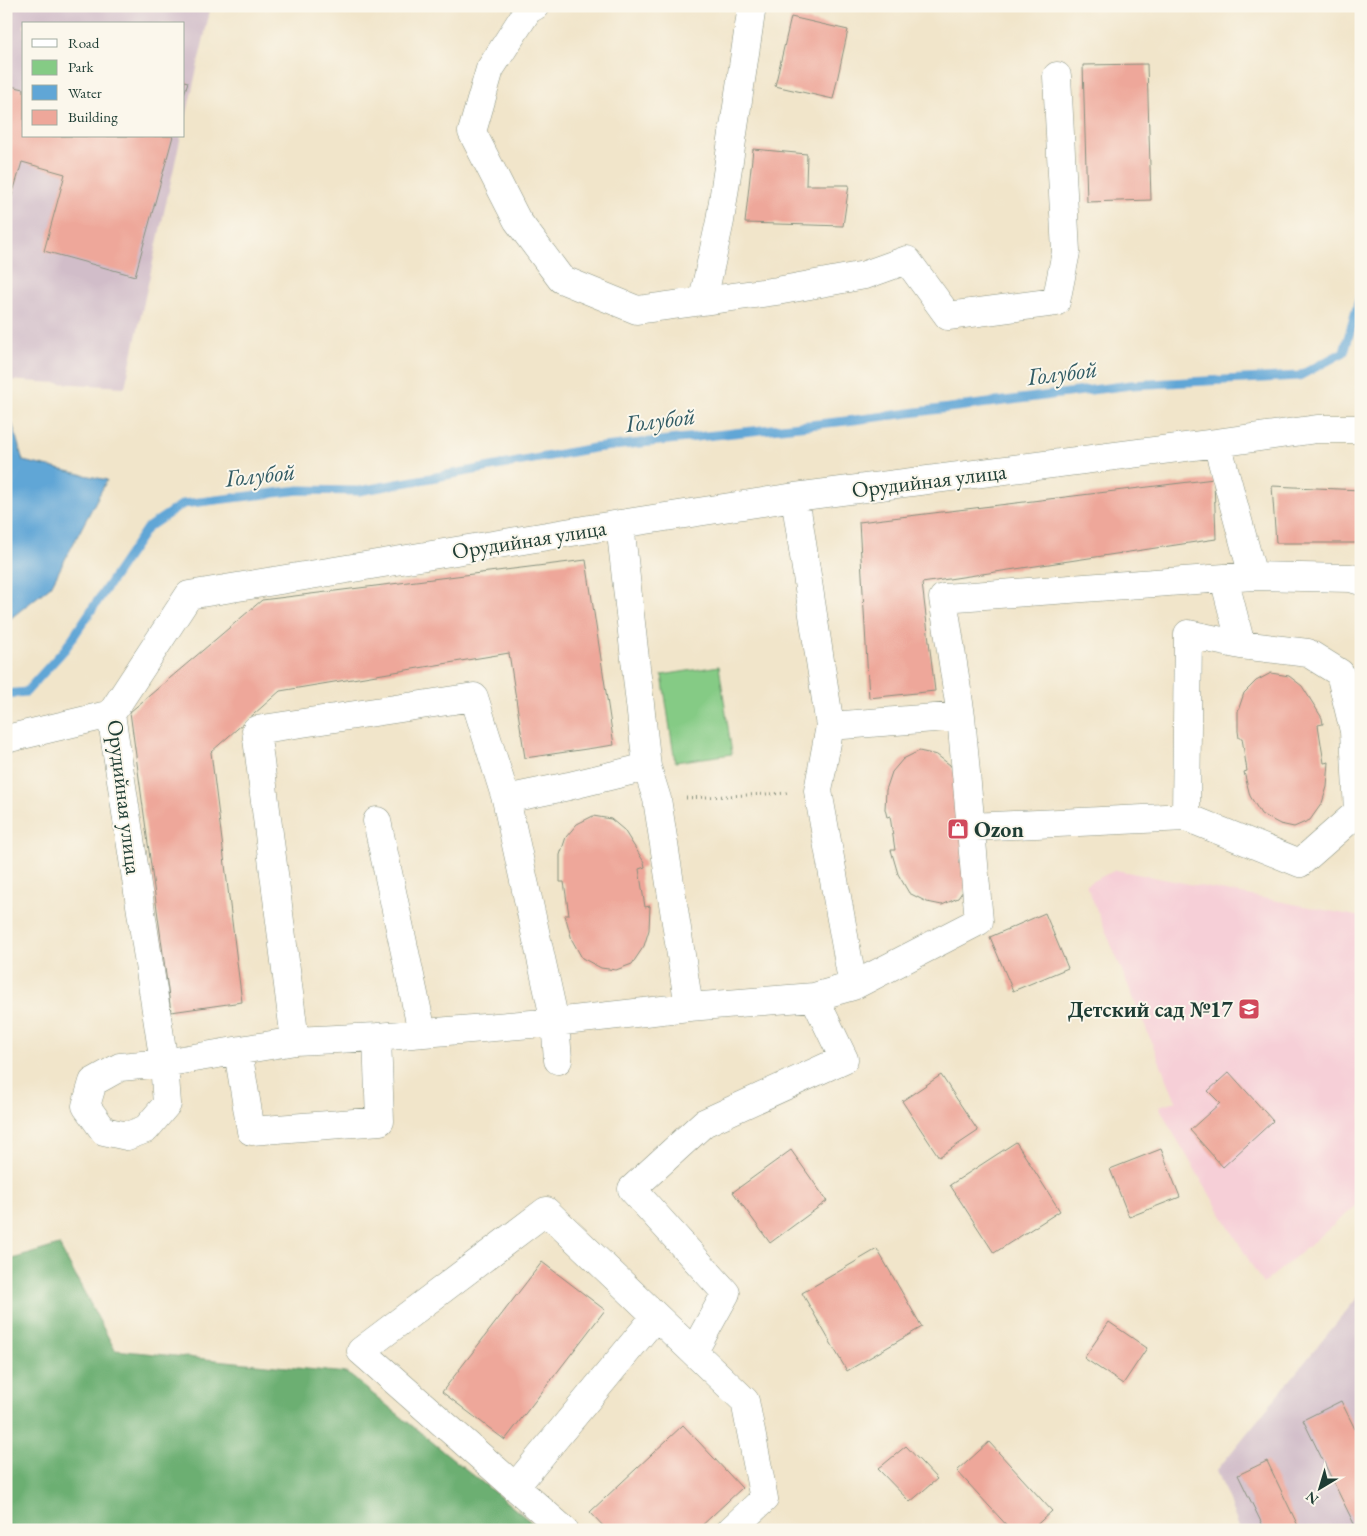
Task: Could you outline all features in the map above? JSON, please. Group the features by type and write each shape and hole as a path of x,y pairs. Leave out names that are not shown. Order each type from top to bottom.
{"street":[{"path":"536,6 528,10 490,69 472,132 517,220 561,279 637,310 777,291 865,275 907,260 948,316 1056,302 1066,252 1057,76"},
{"path":"703,300 720,221 752,6"},
{"name":"Орудийная улица","path":"238,1051 164,1063 111,714 189,595 795,497 1317,429 1361,429"},
{"path":"1217,443 1253,576"},
{"path":"795,497 830,726 818,791 853,986"},
{"path":"620,524 647,767 657,799 690,1007"},
{"path":"377,1037 380,1121 251,1131 238,1051 295,1041 377,1037 555,1022 690,1007 814,997 853,986 980,921 961,716 943,598 1253,576 1351,578 1361,580"},
{"path":"1224,578 1241,644"},
{"path":"970,827 1186,817 1300,863 1358,812 1354,730 1340,673 1308,653 1241,644 1188,634 1186,817"},
{"path":"295,1041 256,730 474,697 506,799 555,1022 558,1060"},
{"path":"6,739 111,714"},
{"path":"830,726 961,716"},
{"path":"506,799 647,767"},
{"path":"377,821 422,1032"},
{"path":"694,1351 726,1293 632,1189 704,1123 844,1059 814,997"},
{"path":"564,1530 361,1351 546,1211 745,1401 764,1499 731,1530"},
{"path":"515,1487 656,1316"}],"path":[{"path":"657,799 818,791"}],"shaded area":[{"path":"6,6 211,6 185,122 185,22 22,22 22,138 181,138 125,387 6,380"},
{"name":"Детский сад №17","path":"1116,870 1361,917 1361,1202 1263,1284 1159,1106 1176,1101 1086,884"},
{"path":"1361,1293 1361,1530 1240,1530 1217,1470"}],"green space":[{"path":"719,666 732,754 675,762 662,675"},
{"path":"59,1245 115,1350 347,1373 541,1530 6,1530 6,1261"}],"water":[{"path":"6,401 23,461 107,480 51,586 6,622"}],"building":[{"path":"791,17 848,30 833,99 775,86"},
{"path":"1147,64 1151,200 1087,202 1083,65"},
{"path":"6,85 22,89 22,138 172,138 135,276 44,251 65,174 22,162 6,216"},
{"path":"753,149 807,154 806,185 849,185 843,226 745,223"},
{"path":"1214,479 1216,539 922,583 935,691 869,698 859,522"},
{"path":"1272,486 1361,490 1361,543 1276,543"},
{"path":"586,560 614,745 525,758 509,653 280,691 211,752 242,1002 171,1012 130,712 262,600"},
{"path":"1271,673 1289,676 1302,686 1322,718 1323,724 1318,725 1324,763 1329,762 1327,787 1322,803 1310,820 1294,827 1280,824 1261,814 1250,796 1244,772 1247,771 1242,738 1239,738 1238,711 1244,693 1256,681"},
{"path":"919,751 937,755 950,765 970,796 970,881 958,898 942,905 927,902 909,893 898,874 891,850 895,850 890,816 887,817 885,809 886,790 892,772 903,759"},
{"path":"593,816 611,819 624,830 644,862 645,867 639,869 645,907 650,906 649,930 644,946 632,964 616,970 601,968 582,958 572,940 565,915 569,915 564,882 560,882 560,855 566,837 577,824"},
{"path":"1045,913 1068,968 1013,991 990,937"},
{"path":"1229,1072 1273,1121 1223,1167 1190,1130 1220,1103 1208,1091"},
{"path":"941,1075 978,1131 939,1157 902,1101"},
{"path":"1016,1142 1060,1211 994,1253 950,1185"},
{"path":"1161,1149 1180,1197 1129,1217 1110,1169"},
{"path":"791,1150 827,1201 770,1243 733,1192"},
{"path":"877,1249 922,1327 847,1371 802,1293"},
{"path":"542,1262 605,1310 505,1440 442,1392"},
{"path":"1109,1322 1147,1348 1123,1384 1084,1358"},
{"path":"1341,1401 1361,1441 1361,1530 1357,1530 1303,1420"},
{"path":"683,1425 742,1488 697,1530 607,1530 590,1512"},
{"path":"989,1442 1052,1511 1031,1530 1011,1530 957,1471"},
{"path":"906,1446 937,1479 910,1502 878,1469"},
{"path":"1267,1461 1300,1530 1265,1530 1238,1475"}],"waterway":[{"name":"Голубой","path":"6,694 26,692 65,649 147,528 183,504 299,490 359,491 594,448 846,421 1131,385 1299,376 1344,352 1361,294"}],"place":[{"name":"Ozon","path":"958,829"},
{"name":"Детский сад №17","path":"1249,1009"}]}
